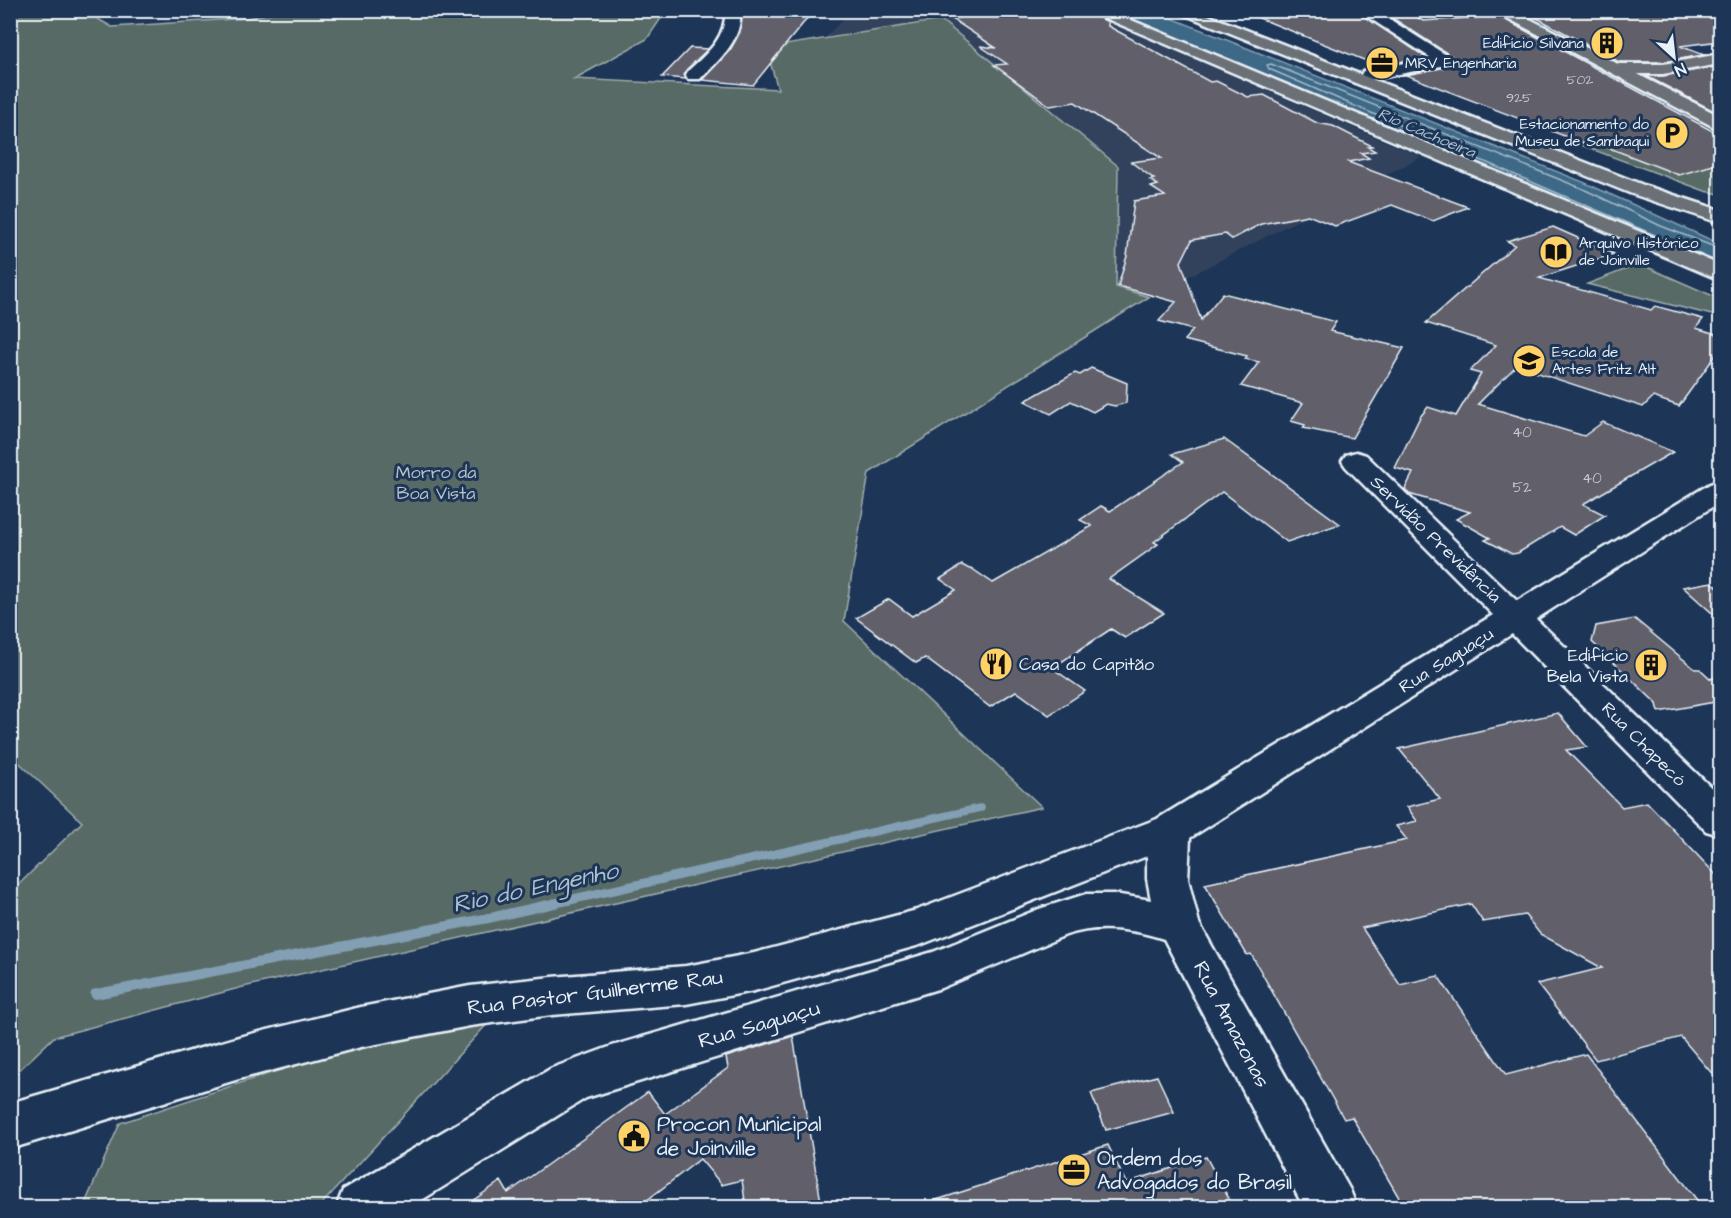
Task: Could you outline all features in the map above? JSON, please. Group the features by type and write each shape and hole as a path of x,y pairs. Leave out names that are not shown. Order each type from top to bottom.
{"main road":[{"path":"1093,10 1720,273"},
{"path":"1180,10 1638,190 1720,217"},
{"path":"1201,10 1649,183 1720,207"},
{"path":"1502,11 1720,123"},
{"path":"1613,69 1654,70 1720,59"}],"street":[{"path":"694,75 721,47 733,20 732,10"},
{"path":"1364,10 1446,60 1369,75"},
{"name":"Servidão Previdência","path":"1356,461 1516,616"},
{"name":"Rua Saguaçu","path":"1171,830 1720,490"},
{"name":"Rua Chapecó","path":"1516,616 1720,820"},
{"name":"Rua Pastor Guilherme Rau","path":"10,1126 239,1058 361,1027 470,1006 552,996 686,985 769,968 920,927 1171,830"},
{"name":"Rua Amazonas","path":"1171,830 1166,860 1167,885 1179,926 1332,1208"},
{"path":"1028,887 1054,921"},
{"name":"Rua Saguaçu","path":"361,1208 568,1083 612,1067 941,969 1054,921 1086,911 1114,911 1145,916 1179,926"},
{"path":"769,968 801,982 828,1003 833,972 849,946"}],"shaded area":[{"path":"851,11 1083,11 1421,157 1149,297 1116,287 1118,166 825,38"}],"green space":[{"name":"Morro da Boa Vista","path":"285,10 666,11 647,39 574,79 778,89 766,48 941,20 1118,166 1116,287 1149,297 869,473 844,621 1042,807 243,987 54,1037 11,1078 11,892 82,822 11,755 11,11 84,11 112,27 248,18"},
{"path":"1596,143 1708,165 1720,161 1720,194 1705,191 1583,146"},
{"path":"1640,264 1720,299 1720,317 1587,284"},
{"path":"490,1021 319,1207 83,1208 120,1123 346,1048"}],"water":[{"name":"Rio Cachoeira","path":"1114,11 1154,11 1583,182 1720,244 1720,269"}],"building":[{"path":"750,10 814,10 753,85 702,80 730,50 740,32 742,18"},
{"path":"1000,10 1084,10 1108,22 1108,26 1210,82 1216,81 1248,97 1264,95 1317,123 1333,126 1372,146 1368,147 1375,151 1361,153 1369,158 1348,162 1468,207 1433,221 1392,205 1335,226 1308,215 1261,224 1232,239 1225,234 1192,240 1181,262 1201,320 1223,293 1336,322 1330,331 1404,348 1352,438 1303,428 1305,425 1291,421 1303,403 1241,386 1259,362 1245,359 1247,356 1184,340 1193,330 1159,321 1176,302 1118,286 1127,256 1134,201 1165,196 1151,187 1158,185 1150,180 1154,179 1131,162 1161,158 1075,102 1050,106 994,65 1007,64 980,46 996,48 952,19"},
{"path":"1239,10 1355,10 1425,57 1379,66"},
{"path":"1380,10 1406,10 1423,21 1498,16 1720,135 1720,163 1679,175 1594,142 1585,144 1406,75 1446,67 1456,59"},
{"path":"1522,10 1720,10 1720,41 1680,46 1704,55 1663,62 1619,62"},
{"path":"690,48 708,49 686,70 685,79 662,77"},
{"path":"1720,66 1720,114 1646,76 1663,76"},
{"path":"1553,227 1614,254 1539,278 1651,310 1655,306 1703,319 1696,328 1720,335 1720,349 1679,406 1653,397 1643,407 1516,366 1478,404 1584,436 1603,422 1673,452 1583,504 1605,515 1574,535 1560,527 1518,553 1512,554 1485,540 1490,538 1456,519 1470,512 1409,494 1405,489 1413,473 1395,468 1420,417 1428,407 1456,416 1481,374 1470,371 1496,345 1426,323 1515,245 1507,241"},
{"path":"1091,368 1127,383 1126,403 1115,406 1106,404 1093,412 1071,401 1051,414 1025,401 1075,373 1080,375"},
{"path":"1224,439 1340,524 1287,542 1222,492 1154,542 1158,544 1109,579 1164,613 1125,638 1111,629 1052,668 1085,691 1049,715 1016,691 990,707 925,658 916,663 856,618 889,599 912,616 956,590 940,579 962,565 971,568 993,583 1092,526 1080,520 1101,506 1110,511 1183,462 1172,454"},
{"path":"1712,582 1720,589 1720,620 1683,587"},
{"name":"Edifício Bela Vista","path":"1635,619 1695,669 1700,669 1711,679 1720,674 1720,701 1659,712 1657,704 1592,642 1596,626"},
{"path":"1558,713 1587,747 1566,750 1622,807 1647,802 1720,879 1720,1083 1681,1037 1596,1060 1537,984 1602,968 1540,934 1525,915 1483,922 1471,904 1362,928 1400,985 1438,976 1506,1075 1586,1054 1703,1208 1405,1208 1352,1117 1344,1119 1251,954 1247,955 1205,884 1407,840 1396,826 1417,821 1407,807 1440,799 1399,749"},
{"path":"793,1036 822,1208 746,1208 742,1180 722,1185 700,1159 637,1208 462,1208 501,1181 508,1193 648,1092 665,1114 728,1068 726,1057"},
{"path":"1157,1076 1174,1112 1106,1130 1091,1093"},
{"name":"Ordem dos Advogados do Brasil","path":"1108,1145 1126,1183 1206,1157 1234,1208 928,1208 927,1203"}],"waterway":[{"name":"Rio do Engenho","path":"96,994 489,918 980,808"}],"place":[{"name":"Edifício Silvana","path":"1607,43"},
{"name":"MRV Engenharia","path":"1382,63"},
{"name":"Estacionamento do Museu de Sambaqui","path":"1672,133"},
{"name":"Arquivo Histórico de Joinville","path":"1556,252"},
{"name":"Escola de Artes Fritz Alt","path":"1529,361"},
{"name":"Casa do Capitão","path":"996,664"},
{"name":"Edifício Bela Vista","path":"1651,665"},
{"name":"Procon Municipal de Joinville","path":"634,1136"},
{"name":"Ordem dos Advogados do Brasil","path":"1074,1170"}]}
